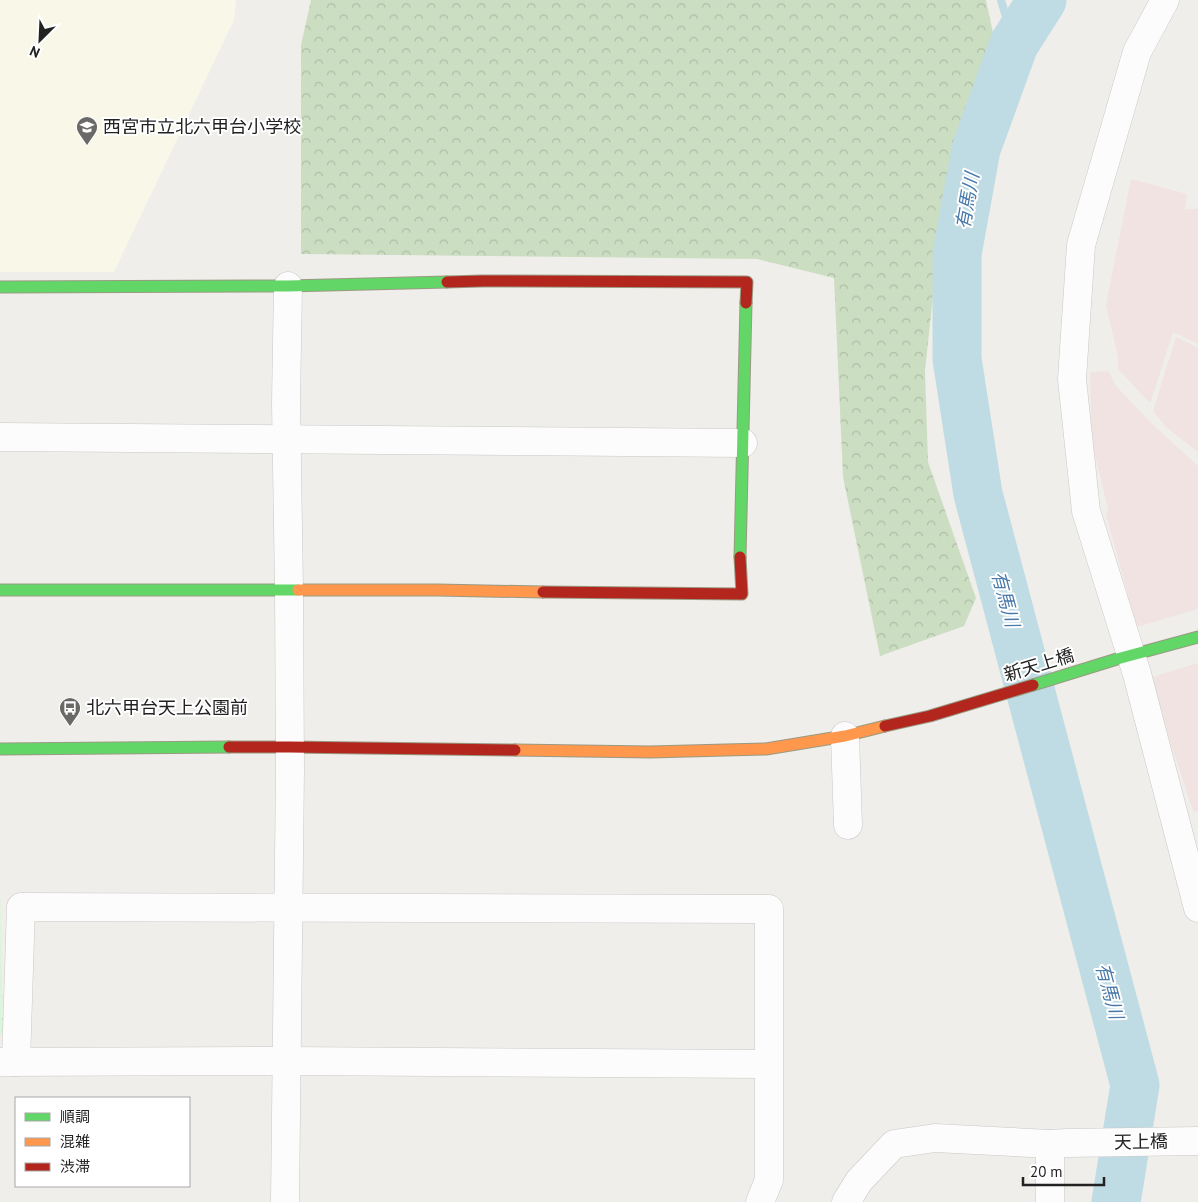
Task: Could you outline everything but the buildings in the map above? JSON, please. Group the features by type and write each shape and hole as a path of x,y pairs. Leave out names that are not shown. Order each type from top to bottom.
{"street":[{"path":"1165,0 1137,52 1080,245 1072,380 1086,512 1124,658 1137,674 1198,908"},
{"path":"0,287 288,286 482,281 747,282 740,549 742,594 437,590 0,590"},
{"path":"285,1202 290,770 286,402 288,286"},
{"path":"0,437 743,443"},
{"name":"新天上橋","path":"0,749 289,748 650,752 766,749 845,736 930,716 1198,637"},
{"path":"845,736 848,825"},
{"path":"760,1202 769,1180 769,909 21,907 8,1062 287,1061 768,1064"},
{"name":"天上橋","path":"846,1202 858,1180 894,1144 935,1138 1050,1144 1198,1141"},
{"path":"1050,1144 1050,1202"}],"shaded area":[{"name":"西宮市立北六甲台小学校","path":"0,0 236,0 234,20 114,272 0,272"},
{"path":"1131,179 1187,194 1185,209 1198,209 1198,344 1173,332 1151,401 1149,402 1118,369 1118,357 1106,305"},
{"path":"1176,337 1198,348 1198,452 1166,427 1153,411"},
{"path":"1108,371 1116,386 1150,422 1198,466 1198,609 1137,627 1106,515 1108,509 1094,451 1090,372"},
{"path":"1198,663 1198,811 1194,812 1169,738 1152,677"}],"green space":[{"path":"311,0 986,0 993,33 934,286 925,371 928,462 976,598 964,626 880,656 843,477 834,278 757,259 301,254 301,45"},
{"path":"0,883 3,1031 0,1035"}],"waterway":[{"path":"1001,0 1014,44"},
{"name":"有馬川","path":"1042,0 1014,44 976,149 957,254 957,359 978,494 1135,1085 1116,1202"}],"traffic: fast":[{"path":"0,287 288,286 447,282"},
{"path":"740,557 746,303"},
{"path":"0,590 298,590"},
{"path":"1033,685 1117,659 1198,637"},
{"path":"0,749 229,747"}],"traffic: slow":[{"path":"298,590 543,592"},
{"path":"515,750 650,752 766,749 845,736 885,726"}],"traffic: jam":[{"path":"447,282 747,282 746,303"},
{"path":"543,592 742,594 740,557"},
{"path":"885,726 930,716 1033,685"},
{"path":"229,747 515,750"}],"place":[{"name":"西宮市立北六甲台小学校","path":"87,146"},
{"name":"北六甲台天上公園前","path":"70,727"}]}
